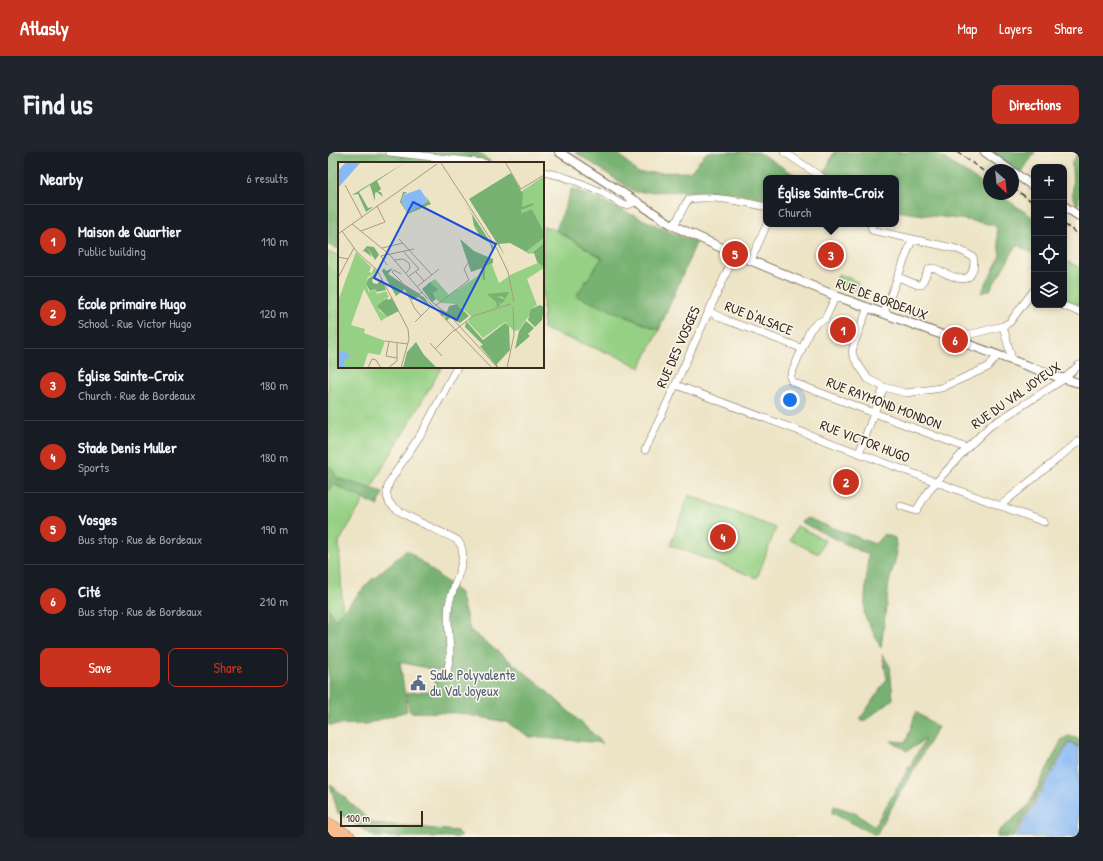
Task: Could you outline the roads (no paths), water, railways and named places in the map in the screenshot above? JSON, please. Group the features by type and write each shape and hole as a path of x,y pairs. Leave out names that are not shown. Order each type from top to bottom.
{"highway":[{"path":"328,824 350,837"},
{"path":"328,833 334,837"}],"street":[{"path":"389,152 475,162"},
{"path":"784,152 818,175"},
{"path":"985,152 1002,164"},
{"name":"RUE DE BORDEAUX","path":"563,153 674,226 735,254 836,296 1064,380 1079,383"},
{"path":"544,172 575,180 624,205 632,204 637,201"},
{"path":"1019,176 1031,185"},
{"path":"674,226 689,199 718,198 763,206"},
{"path":"1067,208 1079,216"},
{"path":"751,260 766,227"},
{"path":"872,227 872,230 962,250 973,257 975,263 971,276 967,279 959,279 933,268 929,270 921,285 898,277"},
{"path":"884,313 912,240"},
{"name":"RUE DES VOSGES","path":"645,450 735,254"},
{"path":"801,348 810,330 817,323 825,319 836,296"},
{"path":"955,340 964,336 1003,326 1010,322 1031,296"},
{"path":"868,307 852,352 854,358 868,379 884,387 906,393 941,388 988,367 998,355"},
{"path":"1067,307 1079,312"},
{"name":"RUE D'ALSACE","path":"708,311 726,320 801,348"},
{"path":"1003,326 1012,360"},
{"name":"RUE RAYMOND MONDON","path":"801,348 790,377 792,382 967,448"},
{"name":"RUE DU VAL JOYEUX","path":"901,506 916,511 936,482 967,448 990,426 1064,380 1079,365"},
{"path":"447,672 450,655 449,605 464,553 457,540 394,507 389,502 387,487 424,429 457,368"},
{"name":"RUE VICTOR HUGO","path":"676,385 1044,522"},
{"path":"859,453 884,387"},
{"path":"1000,506 1079,441"}],"water":[{"path":"1070,742 1079,748 1079,837 1015,837"}],"railway":[{"path":"957,152 983,171"},
{"path":"1019,192 1031,201"},
{"path":"1067,226 1079,235"}],"place":[{"name":"Vosges","path":"735,254"},
{"name":"Église Sainte-Croix","path":"831,255"},
{"name":"Maison de Quartier","path":"843,330"},
{"name":"Cité","path":"955,340"},
{"name":"École primaire Hugo","path":"846,482"},
{"name":"Stade Denis Muller","path":"723,537"},
{"name":"Salle Polyvalente du Val Joyeux","path":"418,683"}]}
